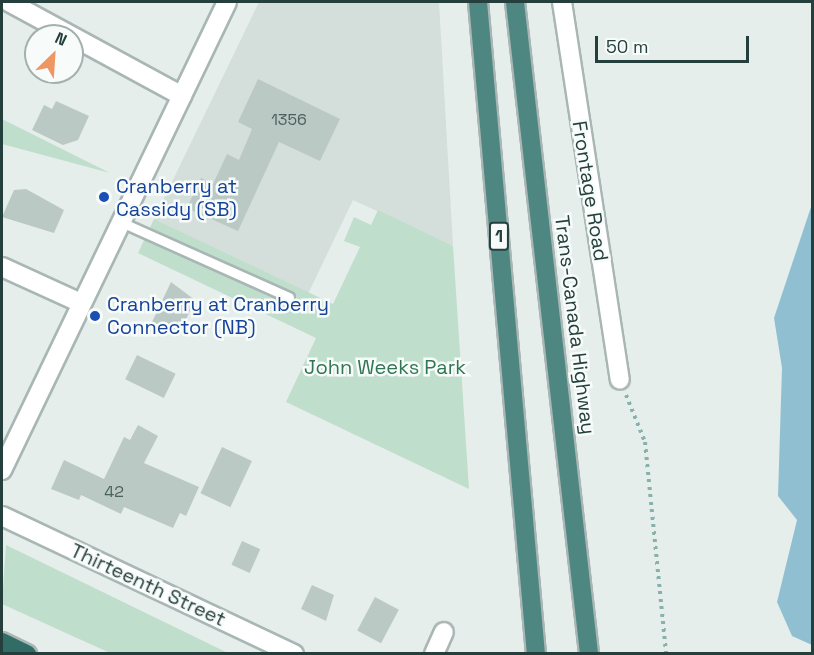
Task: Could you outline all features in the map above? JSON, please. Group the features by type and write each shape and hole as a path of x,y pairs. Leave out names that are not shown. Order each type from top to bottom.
{"highway":[{"name":"1","path":"478,2 536,654"},
{"name":"Trans-Canada Highway","path":"514,2 589,654"},
{"path":"2,642 27,654"}],"street":[{"path":"9,2 182,96"},
{"path":"2,470 227,2"},
{"name":"Frontage Road","path":"562,2 620,380"},
{"path":"2,267 81,303"},
{"name":"Thirteenth Street","path":"2,516 294,654"},
{"path":"434,654 444,632"}],"lane":[{"path":"121,222 289,297"}],"path":[{"path":"620,380 645,442 666,654"}],"shaded area":[{"path":"259,2 439,2 453,246 353,200 308,294 154,219"}],"green space":[{"path":"2,119 110,173 2,144"},
{"name":"John Weeks Park","path":"378,210 453,246 469,489 286,402 316,338 138,253 154,219 333,304 360,247 344,241 354,217 371,225"},
{"path":"6,545 228,653 110,653 2,604"}],"water":[{"path":"812,204 812,645 792,636 777,602 797,520 778,496 782,368 774,318"}],"building":[{"path":"258,79 340,119 320,161 279,142 238,231 187,208 201,178 213,184 227,154 239,160 252,129 238,122"},
{"path":"56,101 89,116 78,140 63,145 32,130 44,105 52,109"},
{"path":"26,189 64,210 54,233 2,217 14,190"},
{"path":"171,282 195,300 183,326 177,323 173,332 152,322"},
{"path":"137,355 176,374 164,398 125,379"},
{"path":"138,425 158,436 144,463 199,487 186,516 180,513 173,528 124,507 121,514 81,495 79,500 51,489 64,460 104,479 124,437 130,440"},
{"path":"222,447 252,461 230,507 200,493"},
{"path":"242,541 260,549 250,573 231,565"},
{"path":"312,585 334,595 326,621 301,609"},
{"path":"375,597 399,610 381,643 357,631"}],"place":[{"name":"Cranberry at Cassidy (SB)","path":"104,197"},
{"name":"Cranberry at Cranberry Connector (NB)","path":"95,316"}]}
